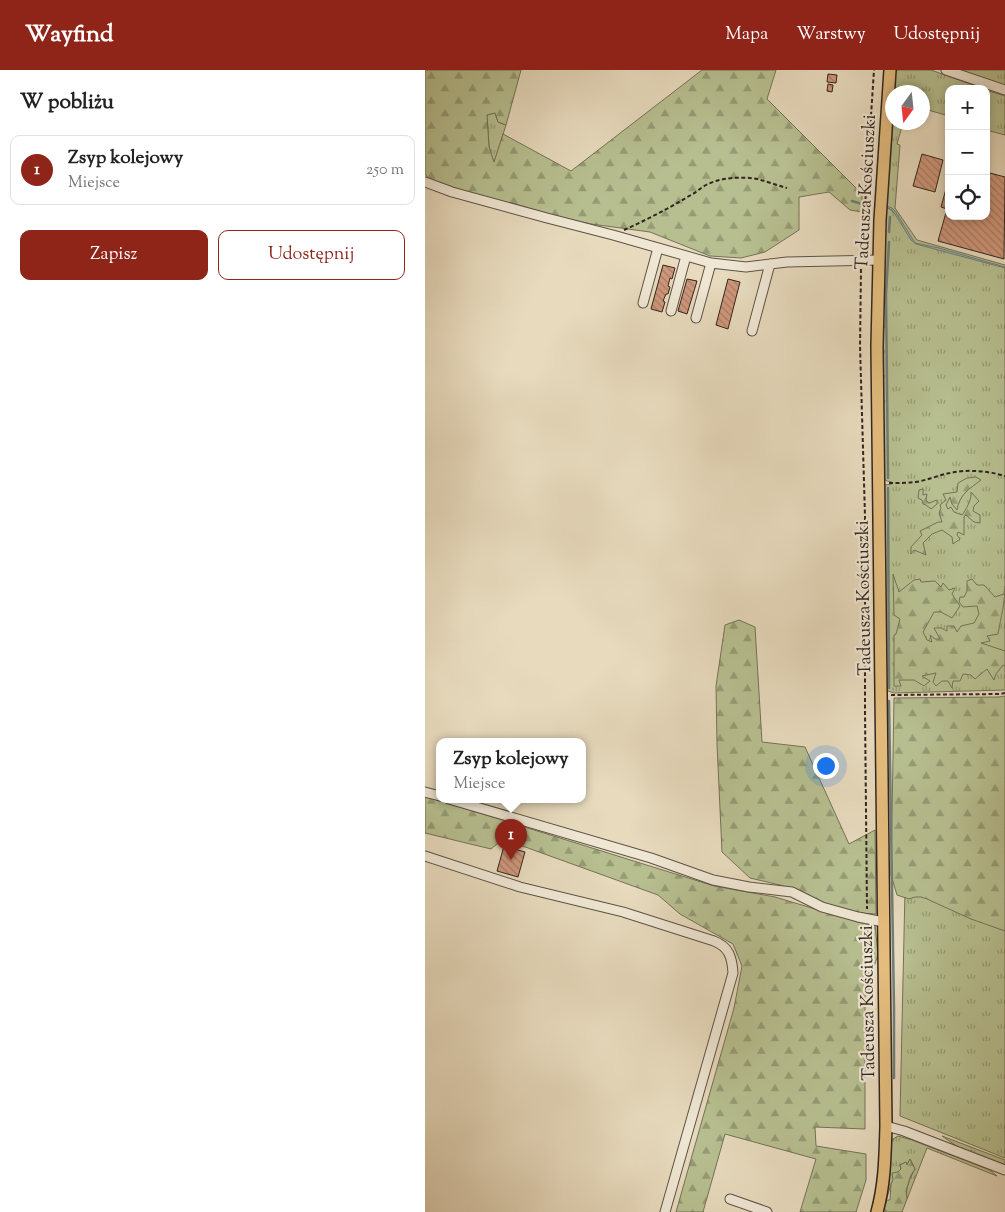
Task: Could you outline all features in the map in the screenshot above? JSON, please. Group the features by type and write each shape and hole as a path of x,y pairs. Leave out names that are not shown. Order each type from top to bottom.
{"main road":[{"name":"Tadeusza Kościuszki","path":"877,1212 882,1195 884,1176 886,1126 877,346 880,220 890,70"}],"street":[{"path":"946,70 1005,90"},
{"path":"425,182 452,192 711,263 745,267 787,262 879,260"},
{"path":"643,303 658,248"},
{"path":"671,311 686,256"},
{"path":"696,318 711,263"},
{"path":"752,331 770,264"},
{"path":"463,803 651,858 713,880 749,887 792,892 822,907 884,922"},
{"path":"425,856 520,886 623,912 714,941 722,944 727,949 733,962 733,973 665,1212"},
{"path":"886,1126 904,1131 1005,1170"},
{"path":"730,1199 767,1212"}],"path":[{"path":"874,70 862,233 860,346 865,516 867,958 869,1001 872,1007 879,1013"},
{"path":"613,235 644,221 692,195 707,184 720,180 752,178 787,188"},
{"path":"890,483 917,481 951,472 966,471 995,473 1005,476"},
{"path":"881,695 1005,693"}],"green space":[{"path":"425,70 521,70 506,125 498,122 495,113 487,115 489,147 494,162 503,134 571,171 702,70 776,70 767,99 862,194 862,212 850,210 829,192 799,197 799,230 765,252 741,258 710,256 650,232 591,224 438,190 425,174"},
{"path":"898,70 931,70 973,85 945,85 945,115 930,111 930,85 894,85 895,72"},
{"path":"958,70 1005,70 1005,87"},
{"path":"990,91 1005,96 1005,135 990,131"},
{"path":"495,113 498,122 506,125 494,163 489,147 487,115"},
{"path":"892,130 901,130 897,144 900,145 895,208 917,240 1005,265 1005,690 894,693 886,689 884,487 885,485 892,484 892,482 884,479 882,331 886,207 894,213 888,206 886,206"},
{"path":"976,477 981,480 962,496 957,510 952,504 950,497 946,505 948,509 951,507 954,512 962,515 970,501 971,492 979,501 974,506 973,511 980,515 980,523 974,522 966,515 964,517 964,535 958,532 957,535 960,539 953,544 952,537 942,530 932,534 923,543 926,555 914,550 911,554 911,547 922,535 920,531 938,522 942,522 939,513 940,505 946,500 943,494 957,492 958,483 967,478"},
{"path":"923,489 923,495 927,494 926,500 929,503 937,500 937,504 931,509 918,498 919,490"},
{"path":"893,574 899,592 914,580 920,579 921,582 935,581 941,587 943,583 949,590 955,588 952,594 960,606 952,618 941,612 934,612 923,632 927,640 932,642 930,635 935,639 940,639 934,628 941,628 947,631 947,626 954,626 957,632 961,626 974,623 979,614 977,606 963,607 959,602 960,597 964,597 967,591 967,581 972,579 977,585 984,585 995,597 1004,594 1005,586 1004,604 998,634 987,636 990,641 981,643 1005,651 1005,666 1003,665 994,680 987,669 975,679 971,675 963,674 960,681 953,681 952,688 948,681 942,681 936,686 933,682 936,673 922,676 930,681 924,686 914,680 899,680 901,686 894,686 894,635 896,634 900,619 894,615"},
{"path":"739,620 755,627 762,742 805,747 849,844 875,830 876,914 860,913 825,904 799,891 750,878 722,852 716,686 725,625"},
{"path":"1005,696 1005,931 971,919 921,897 909,899 897,895 891,875 894,698"},
{"path":"425,796 436,799 436,803 447,803 714,886 775,897 862,923 875,925 878,954 865,996 865,1129 815,1127 816,1146 866,1154 866,1180 856,1212 800,1212 816,1159 725,1134 703,1212 676,1212 734,1008 742,966 733,944 680,914 658,895 503,839 491,849 425,833"},
{"path":"905,890 1005,925 1005,1158 900,1116"},
{"path":"898,1136 990,1170 997,1176 927,1148 907,1199 907,1187 915,1169 910,1159 907,1165 906,1162 900,1165 901,1169 891,1184 884,1208 887,1212 882,1212 891,1143"},
{"path":"942,1136 1005,1160 1005,1166 958,1147"},
{"path":"910,1159 915,1169 906,1191 907,1199 902,1212 887,1212 884,1208 887,1200 890,1200 893,1180 892,1173 898,1172 901,1169 900,1165 906,1162 907,1165"}],"water":[{"path":"886,206 895,211 915,243 939,248 1005,268 916,244 911,240 892,210"}],"building":[{"path":"828,74 837,75 836,83 827,82"},
{"path":"828,84 833,85 832,92 827,91"},
{"path":"922,154 943,160 935,192 913,186"},
{"path":"990,173 1005,177 1004,259 938,241 945,216 945,220 990,220"},
{"path":"945,192 945,208 941,207"},
{"path":"663,265 675,268 672,279 670,278 668,294 666,294 663,301 665,302 662,312 651,309"},
{"path":"687,279 697,281 687,314 678,311"},
{"path":"728,279 740,282 728,329 716,325"},
{"path":"504,846 525,852 518,877 497,871"}],"waterway":[{"path":"852,201 862,204"},
{"path":"889,232 890,217"},
{"path":"888,478 886,295 889,242"},
{"path":"888,488 889,688"},
{"path":"889,701 894,1078"}],"place":[{"name":"Zsyp kolejowy","path":"511,860"}]}
